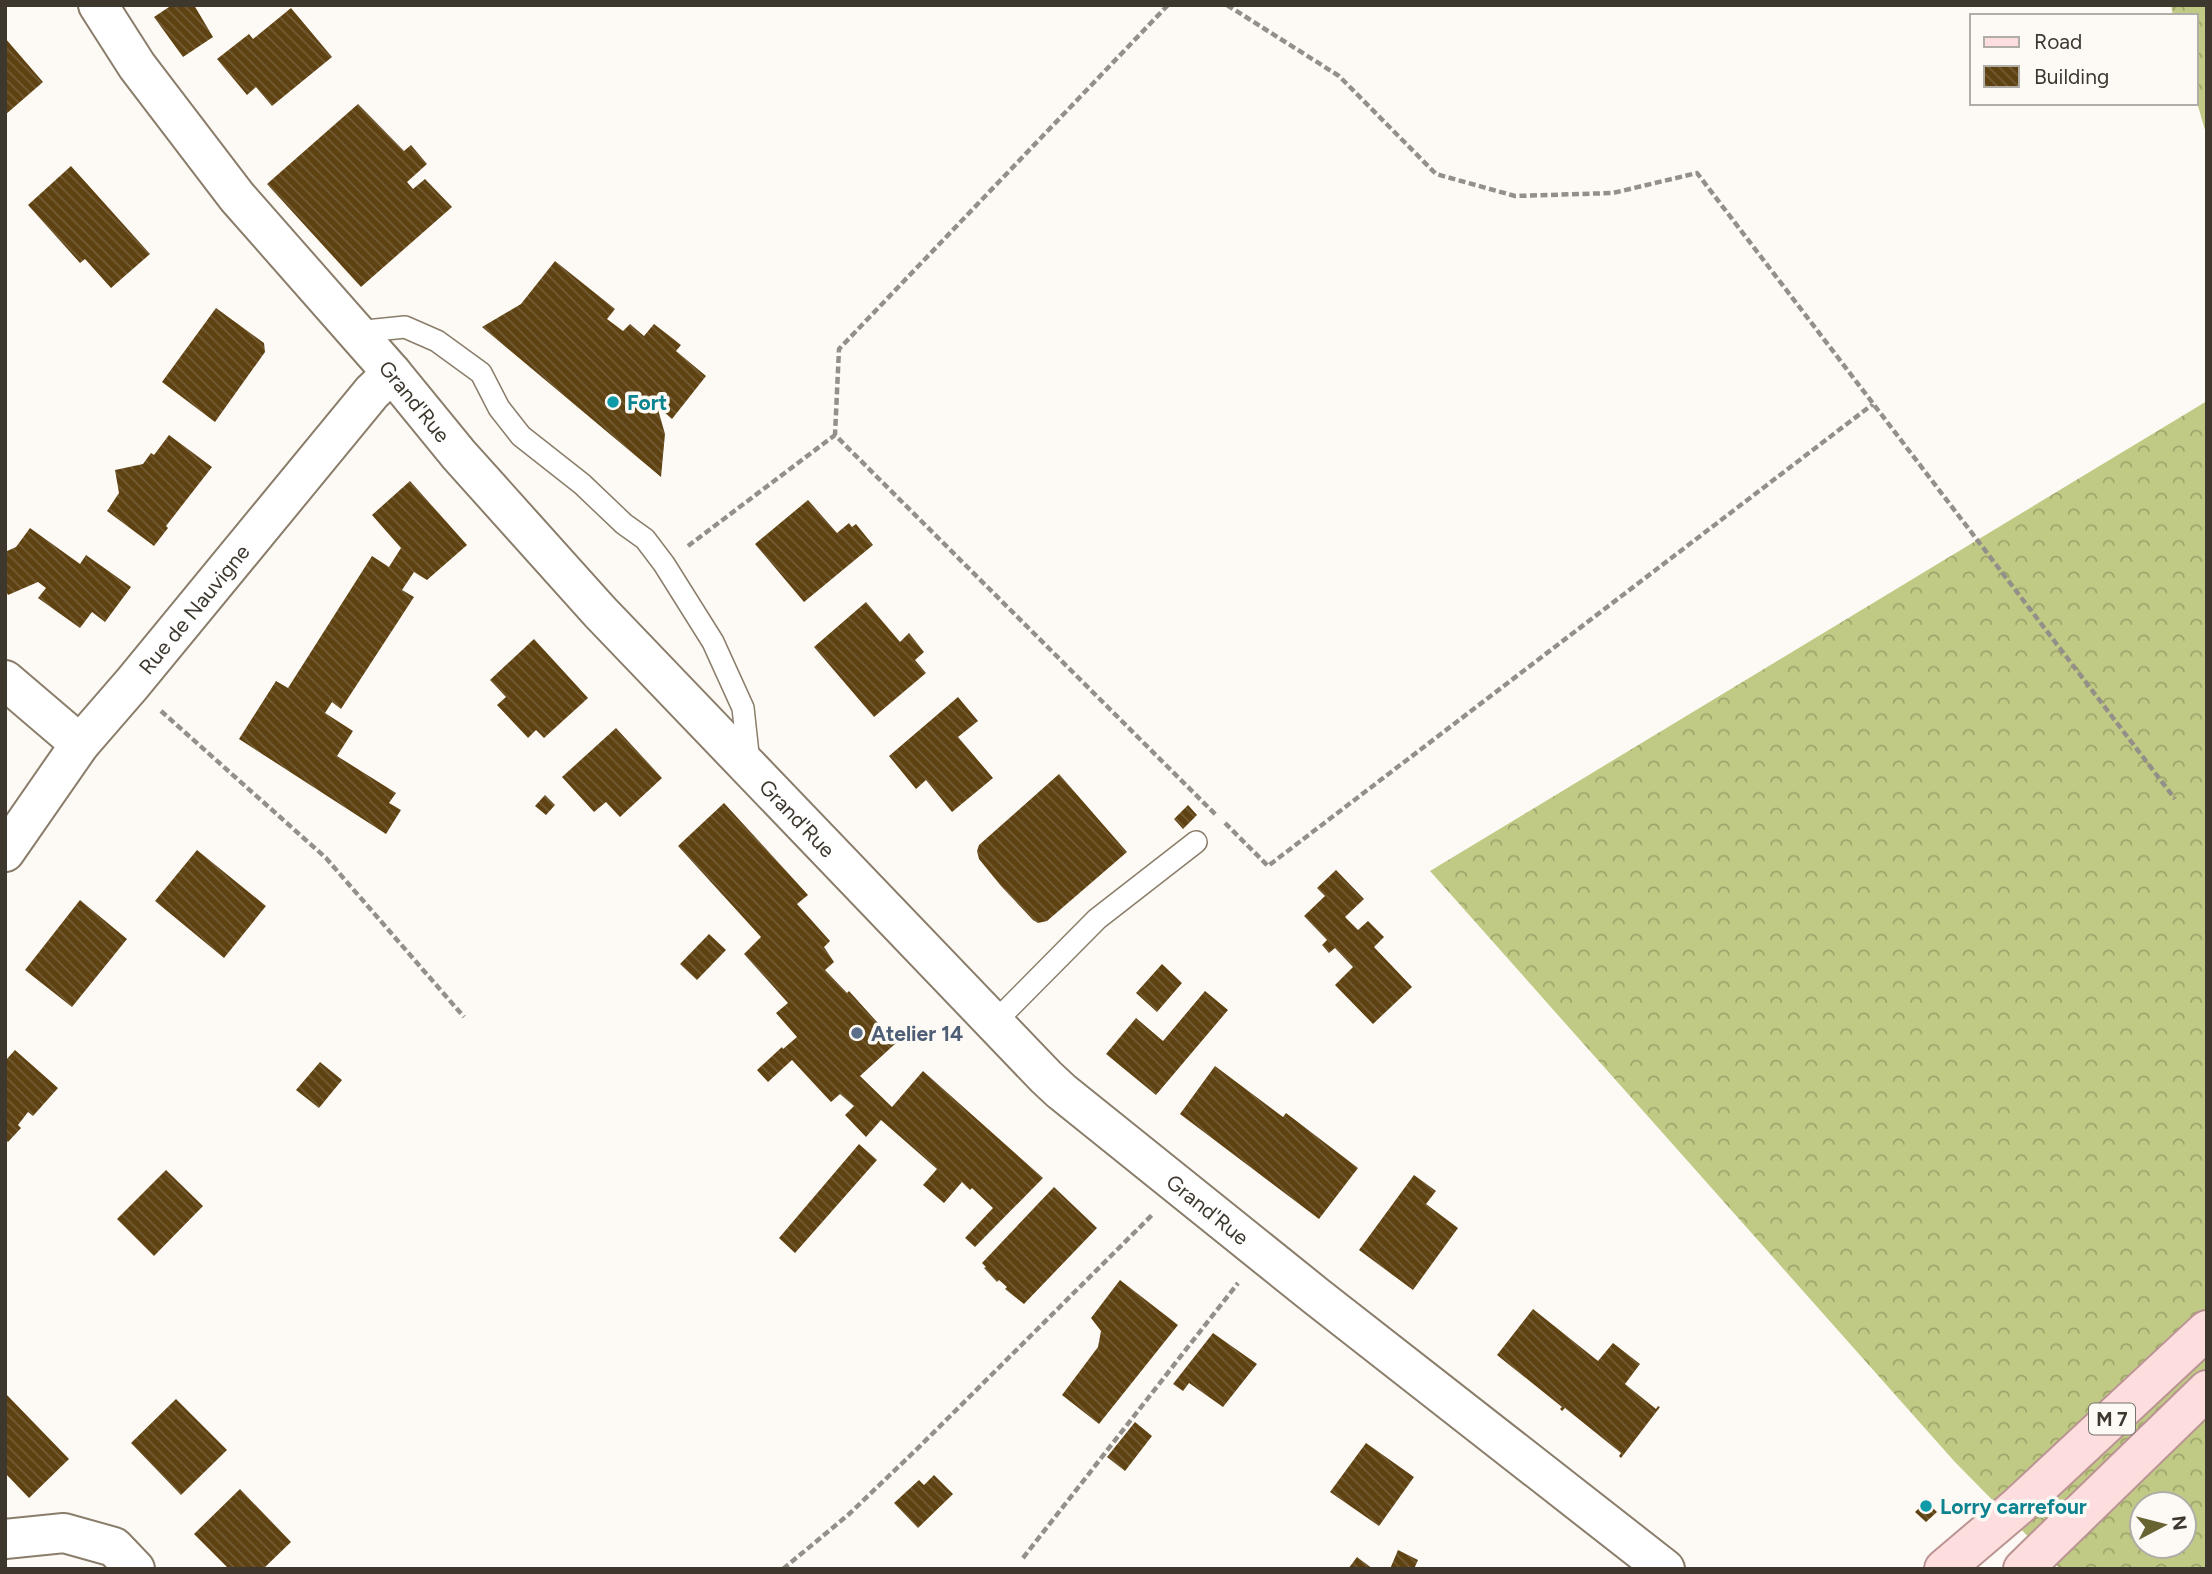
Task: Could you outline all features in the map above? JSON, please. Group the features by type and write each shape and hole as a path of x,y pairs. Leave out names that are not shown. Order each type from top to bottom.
{"main road":[{"name":"M 7","path":"1944,1569 2017,1507 2207,1330"},
{"name":"M 7","path":"2024,1569 2207,1390"}],"street":[{"name":"Grand'Rue","path":"98,5 136,66 237,197 392,373 459,455 581,592 1061,1091 1664,1569"},
{"name":"Rue de Nauvigne","path":"5,852 80,744 372,392 392,373"},
{"path":"5,680 80,744"},
{"name":"Grand'Rue","path":"1604,1523 1631,1569"},
{"path":"5,1539 64,1533 114,1547 135,1569"}],"lane":[{"path":"356,332 405,327 437,341 481,373 499,408 521,436 582,484 645,540 664,564 713,642 743,708 750,768"},
{"path":"994,1023 1097,919 1196,842"}],"path":[{"path":"1168,5 839,349 835,435 1268,866 1873,404"},
{"path":"1227,5 1339,76 1436,174 1514,196 1613,193 1696,173 2175,799"},
{"path":"664,564 835,435"},
{"path":"132,684 326,859 464,1017"},
{"path":"783,1569 848,1515 916,1450 1146,1222 1176,1184"},
{"path":"1023,1558 1232,1292 1259,1250"}],"green space":[{"path":"2171,5 2207,5 2207,137 2198,105 2198,14 2173,14"},
{"path":"2207,401 2207,1569 2060,1569 1954,1461 1430,871"}],"building":[{"path":"172,5 194,5 213,37 183,57 154,17"},
{"path":"291,8 332,57 272,106 256,87 247,95 217,59 249,34 253,39"},
{"path":"5,38 43,82 5,115"},
{"path":"358,104 404,151 411,145 427,164 407,182 413,189 425,179 452,207 361,287 267,184"},
{"path":"71,166 150,254 111,288 85,259 80,263 28,205"},
{"name":"Fort","path":"555,261 615,309 607,319 623,331 630,324 644,336 654,324 681,345 676,351 706,376 672,419 657,406 665,434 661,477 482,327 521,304"},
{"path":"216,308 264,343 265,352 215,422 162,382"},
{"path":"169,435 212,467 166,526 168,528 154,546 107,511 119,493 115,470 143,464 151,453 154,455"},
{"path":"410,481 467,545 427,580 414,572 402,590 414,597 341,709 332,702 325,713 353,731 337,756 396,793 389,803 401,810 386,834 239,739 276,681 288,688 372,556 389,567 401,548 372,515"},
{"path":"808,500 837,533 849,523 852,527 856,524 873,545 804,602 755,544"},
{"path":"30,528 80,564 86,555 131,587 105,622 92,612 80,628 38,598 46,588 38,582 8,595 5,589 5,552 16,547"},
{"path":"866,602 900,642 909,633 924,652 915,660 926,673 874,717 814,647"},
{"path":"534,639 588,698 544,738 536,730 528,738 497,705 506,697 490,680"},
{"path":"958,697 978,721 958,737 993,778 952,812 926,780 916,789 889,756"},
{"path":"616,728 662,778 620,817 606,802 594,812 562,777"},
{"path":"1059,774 1127,852 1047,921 1038,923 1001,886 979,859 977,851 979,845"},
{"path":"545,795 555,805 546,815 535,806"},
{"path":"724,803 808,895 797,904 830,941 824,947 834,962 825,970 847,993 849,991 896,1043 860,1076 892,1107 923,1071 1043,1178 975,1247 965,1238 993,1208 972,1188 970,1190 962,1182 944,1203 923,1185 937,1169 881,1120 866,1137 845,1115 854,1106 840,1094 831,1102 792,1060 768,1082 757,1070 797,1037 776,1013 788,1003 744,954 761,937 678,846"},
{"path":"1188,805 1197,815 1183,829 1174,819"},
{"path":"197,850 266,906 224,958 155,901"},
{"path":"1336,870 1364,899 1345,917 1358,930 1368,921 1384,937 1374,947 1412,987 1373,1024 1335,985 1353,967 1335,948 1329,953 1322,945 1327,940 1304,916 1325,896 1317,888"},
{"path":"80,900 127,939 72,1007 25,970"},
{"path":"709,934 726,950 697,980 680,964"},
{"path":"1162,964 1182,983 1157,1012 1136,993"},
{"path":"1205,991 1228,1010 1156,1095 1106,1054 1136,1018 1163,1041"},
{"path":"15,1050 58,1088 33,1116 28,1112 18,1125 21,1128 8,1142 5,1140 5,1061"},
{"path":"320,1062 342,1080 319,1108 296,1090"},
{"path":"1215,1066 1283,1117 1286,1113 1358,1168 1319,1219 1180,1114"},
{"path":"859,1144 877,1160 795,1253 779,1238"},
{"path":"166,1170 203,1206 154,1256 117,1219"},
{"path":"1414,1175 1436,1191 1426,1204 1458,1228 1413,1290 1359,1250"},
{"path":"1054,1187 1097,1228 1024,1304 1005,1289 1007,1287 999,1280 997,1282 982,1263"},
{"path":"1120,1280 1178,1325 1099,1424 1062,1395 1098,1347 1101,1331 1091,1318"},
{"path":"1533,1309 1598,1361 1613,1343 1640,1364 1625,1384 1656,1409 1660,1407 1621,1458 1621,1453 1565,1408 1562,1411 1562,1407 1497,1355"},
{"path":"1213,1333 1257,1364 1223,1407 1189,1383 1183,1391 1173,1384"},
{"path":"5,1393 69,1459 29,1498 5,1473"},
{"path":"176,1399 227,1450 181,1495 131,1443"},
{"path":"1135,1422 1152,1436 1125,1471 1107,1457"},
{"path":"1366,1443 1414,1477 1379,1526 1330,1492"},
{"path":"934,1475 953,1494 918,1528 894,1503 919,1480 924,1485"},
{"path":"240,1489 291,1542 263,1569 229,1569 194,1534"},
{"name":"Lorry carrefour","path":"1926,1501 1937,1512 1926,1522 1915,1512"},
{"path":"1398,1550 1418,1560 1414,1569 1390,1569"},
{"path":"1357,1557 1373,1569 1348,1569"}],"place":[{"name":"Fort","path":"613,402"},
{"name":"Atelier 14","path":"857,1033"},
{"name":"Lorry carrefour","path":"1926,1506"}]}
